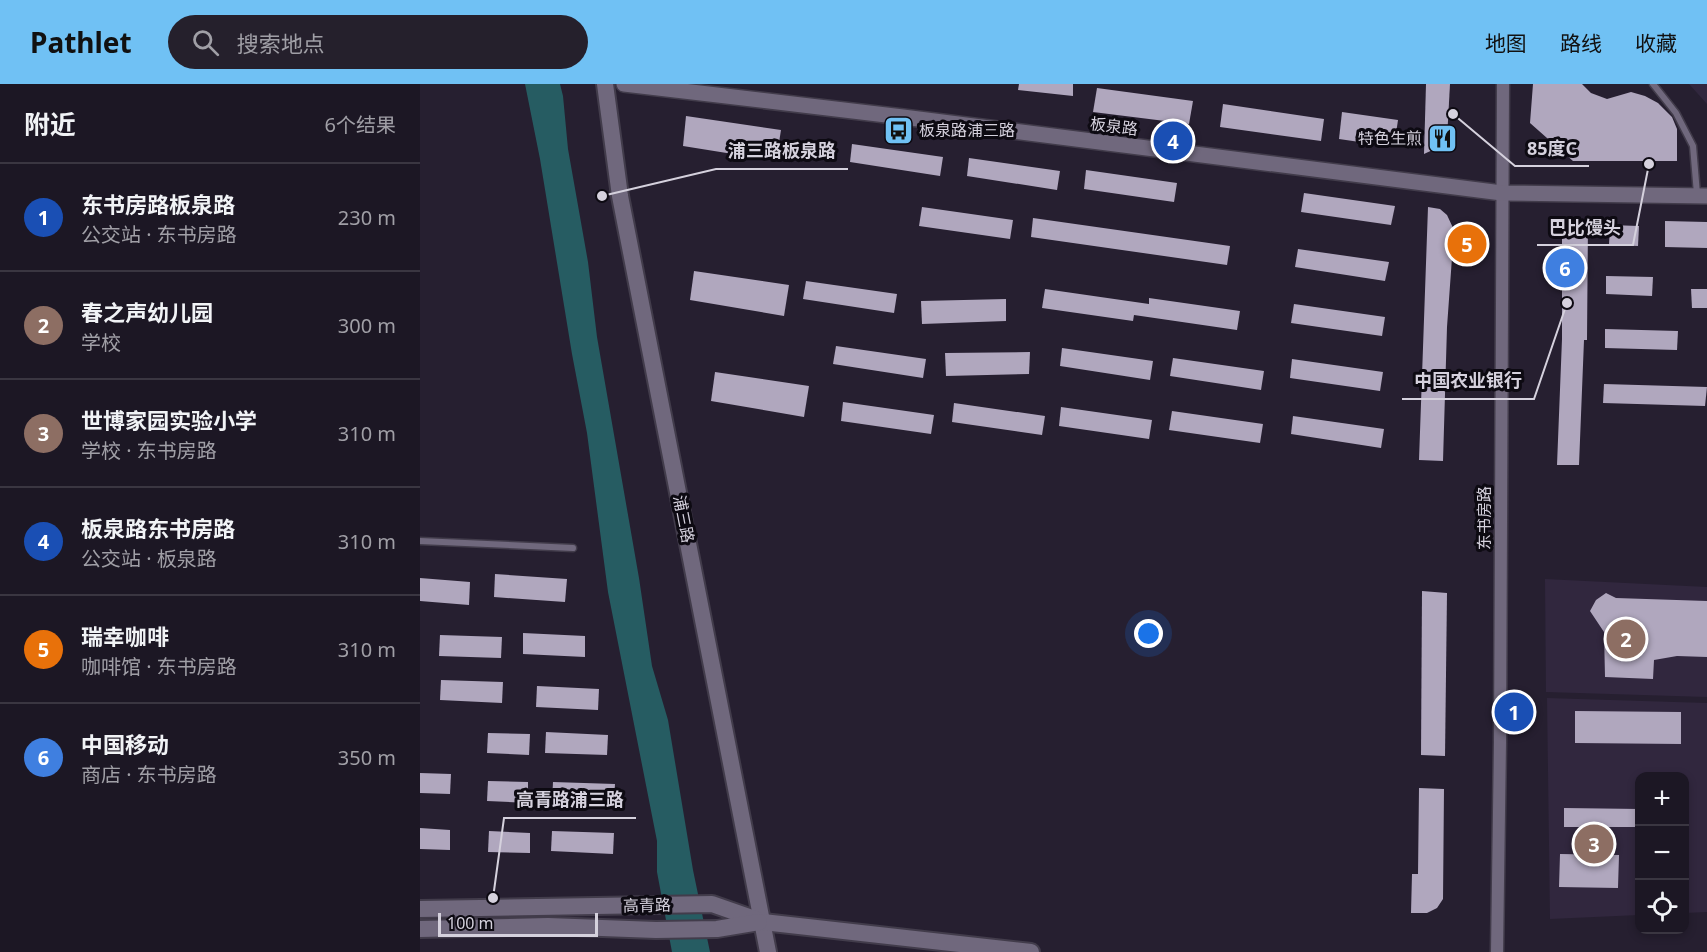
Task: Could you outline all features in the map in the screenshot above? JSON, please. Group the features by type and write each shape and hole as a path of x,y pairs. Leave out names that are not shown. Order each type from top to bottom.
{"main road":[{"name":"浦三路","path":"605,84 620,196 768,952"},
{"name":"高青路","path":"420,909 712,904 763,922 1031,952"},
{"name":"高青路","path":"420,929 548,926 657,930 717,928 763,922"}],"street":[{"name":"板泉路","path":"624,84 1502,193 1702,196"},
{"name":"东书房路","path":"1497,952 1503,84"}],"lane":[{"path":"1653,84 1676,113 1693,146 1702,196"},
{"path":"420,541 573,548"}],"shaded area":[{"path":"525,84 560,84 563,96 568,149 588,262 597,337 652,666 668,720 693,870 710,952 672,952 657,872 657,841 608,592 587,433"},
{"path":"1689,84 1707,84 1707,104"},
{"path":"1545,579 1707,587 1707,697 1546,692"},
{"path":"1547,698 1707,703 1707,912 1689,913 1689,772 1635,772 1635,915 1550,919"}],"building":[{"path":"1019,84 1073,84 1073,96 1018,90"},
{"path":"1426,84 1450,84 1447,139 1439,147 1424,154"},
{"path":"1533,84 1582,84 1591,93 1607,99 1631,92 1645,96 1658,103 1672,117 1677,129 1677,161 1573,161 1530,123"},
{"path":"1097,88 1193,101 1189,124 1093,112"},
{"path":"1223,104 1324,119 1321,141 1220,127"},
{"path":"1342,112 1398,120 1394,147 1339,139"},
{"path":"686,116 781,130 776,161 683,146"},
{"path":"852,144 943,157 940,176 850,162"},
{"path":"969,158 1060,171 1057,190 967,176"},
{"path":"1086,170 1177,183 1174,202 1084,189"},
{"path":"1304,193 1395,206 1391,225 1301,212"},
{"path":"922,207 1013,220 1010,239 919,226"},
{"path":"1428,207 1440,209 1447,215 1454,230 1447,327 1443,461 1419,460"},
{"path":"1033,218 1230,246 1227,265 1031,237"},
{"path":"1665,221 1707,222 1707,248 1665,247"},
{"path":"1588,222 1587,340 1584,340 1579,465 1557,465 1562,339 1562,239 1565,231 1574,223"},
{"path":"1610,225 1639,226 1638,246 1609,245"},
{"path":"1298,249 1389,262 1385,281 1295,267"},
{"path":"694,271 789,285 784,316 690,300"},
{"path":"1606,276 1653,277 1652,296 1606,294"},
{"path":"806,281 897,294 894,313 803,299"},
{"path":"1045,289 1149,304 1149,298 1240,311 1237,330 1134,315 1133,321 1042,308"},
{"path":"1691,289 1707,289 1707,308 1692,308"},
{"path":"1006,299 1006,321 922,324 921,301"},
{"path":"1294,304 1385,317 1382,336 1291,323"},
{"path":"1605,329 1678,331 1677,350 1605,348"},
{"path":"836,346 926,359 923,378 833,364"},
{"path":"1062,348 1153,361 1150,380 1060,366"},
{"path":"1030,352 1029,374 946,376 945,353"},
{"path":"1173,358 1264,371 1261,390 1170,376"},
{"path":"1292,359 1383,372 1380,391 1290,378"},
{"path":"715,372 809,386 804,417 711,401"},
{"path":"1604,384 1707,387 1705,406 1603,403"},
{"path":"843,402 934,415 931,434 841,421"},
{"path":"954,403 1045,416 1042,435 952,422"},
{"path":"1061,407 1152,420 1149,439 1059,426"},
{"path":"1172,411 1263,424 1260,443 1169,430"},
{"path":"1293,416 1384,429 1381,448 1291,434"},
{"path":"495,574 567,579 565,602 494,597"},
{"path":"420,578 470,582 469,605 420,601"},
{"path":"1422,591 1447,593 1445,756 1421,755"},
{"path":"1606,593 1616,598 1707,601 1707,657 1677,656 1654,660 1653,679 1605,677 1604,632 1590,611 1596,600"},
{"path":"523,633 585,636 585,657 523,654"},
{"path":"440,635 502,637 501,658 439,656"},
{"path":"441,680 503,682 502,703 440,700"},
{"path":"537,686 599,689 598,710 536,707"},
{"path":"1575,711 1681,712 1681,744 1575,743"},
{"path":"546,732 608,735 607,755 545,753"},
{"path":"488,733 530,734 529,755 487,753"},
{"path":"420,773 451,774 450,794 420,793"},
{"path":"488,781 528,782 528,803 487,801"},
{"path":"553,782 615,784 614,805 552,802"},
{"path":"1419,788 1444,789 1443,899 1437,908 1427,913 1411,913 1412,874 1418,874"},
{"path":"1564,808 1635,809 1635,827 1564,827"},
{"path":"420,828 450,830 450,850 420,849"},
{"path":"489,831 530,833 530,853 488,852"},
{"path":"552,831 614,833 613,854 551,851"},
{"path":"1560,854 1619,855 1618,888 1559,887"}],"place":[{"name":"85度C","path":"1453,114"},
{"name":"板泉路浦三路","path":"898,130"},
{"name":"特色生煎","path":"1443,138"},
{"name":"板泉路东书房路","path":"1173,141"},
{"name":"巴比馒头","path":"1649,164"},
{"name":"浦三路板泉路","path":"602,196"},
{"name":"瑞幸咖啡","path":"1467,244"},
{"name":"中国移动","path":"1565,268"},
{"name":"中国农业银行","path":"1567,303"},
{"name":"春之声幼儿园","path":"1626,639"},
{"name":"东书房路板泉路","path":"1514,712"},
{"name":"世博家园实验小学","path":"1594,844"},
{"name":"高青路浦三路","path":"493,898"}]}
